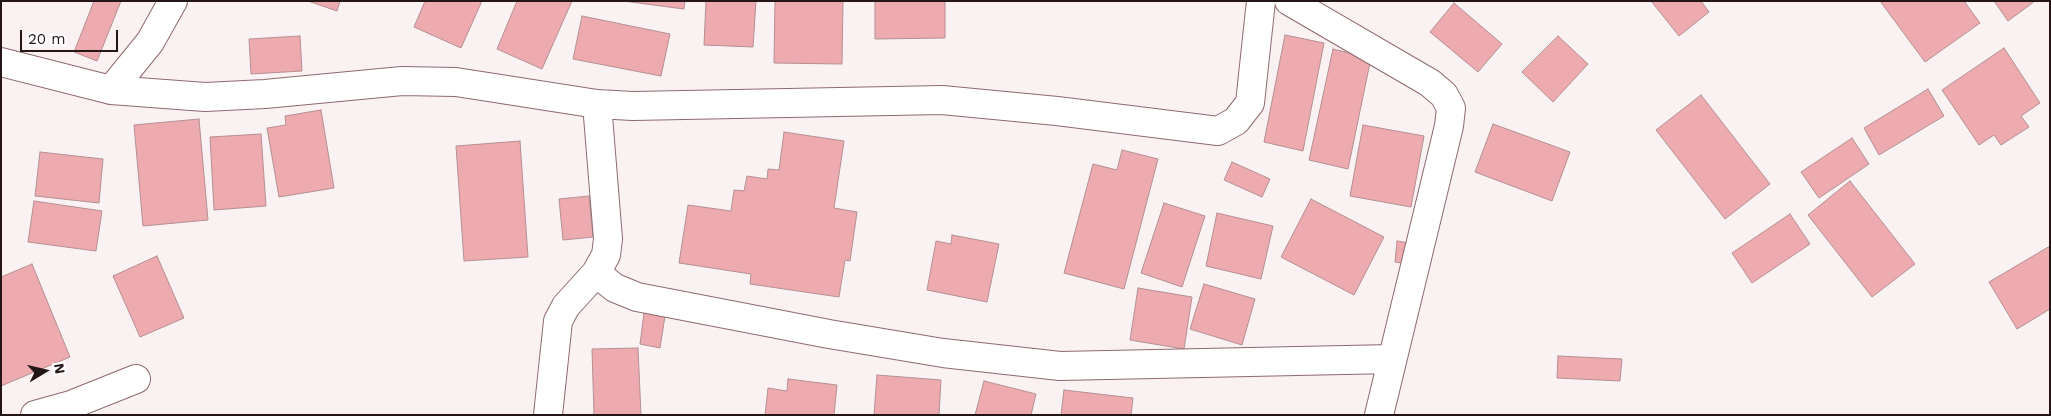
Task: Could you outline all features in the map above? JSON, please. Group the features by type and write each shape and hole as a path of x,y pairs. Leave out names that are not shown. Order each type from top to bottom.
{"street":[{"path":"111,90 150,42 173,1"},
{"path":"1,62 111,90 205,97 265,94 411,81 456,82 597,104 643,106 942,100 1218,130 1236,121 1250,103 1261,1"},
{"path":"1289,1 1430,83 1444,95 1451,108 1449,126 1379,415"},
{"path":"548,415 558,320 566,306 596,273 606,255 608,239 597,104"},
{"path":"596,273 615,288 637,297 829,334 952,354 1060,366 1392,360"},
{"path":"35,415 72,410 136,379"}],"building":[{"path":"94,1 121,1 97,61 74,52"},
{"path":"308,1 340,1 337,11"},
{"path":"425,1 482,1 461,48 414,27"},
{"path":"517,1 572,1 542,69 497,49"},
{"path":"623,1 685,1 684,9"},
{"path":"706,1 756,1 753,47 704,45"},
{"path":"775,1 843,1 842,64 774,63"},
{"path":"875,1 945,1 945,38 875,39"},
{"path":"1651,1 1701,1 1709,12 1679,36"},
{"path":"1880,1 1964,1 1980,23 1925,62"},
{"path":"1994,1 2035,1 2008,21"},
{"path":"1454,3 1502,44 1478,72 1430,32"},
{"path":"582,16 670,34 661,76 573,59"},
{"path":"1285,35 1324,43 1303,151 1264,142"},
{"path":"300,36 302,71 251,74 249,39"},
{"path":"1558,36 1588,64 1553,102 1522,72"},
{"path":"2004,48 2040,103 2021,116 2029,127 2001,145 1994,135 1979,145 1942,90"},
{"path":"1333,49 1371,58 1348,169 1309,160"},
{"path":"1928,89 1944,116 1879,155 1864,128"},
{"path":"1701,95 1770,184 1725,219 1656,130"},
{"path":"321,110 334,188 279,197 267,128 286,125 285,116"},
{"path":"199,119 208,220 143,226 134,125"},
{"path":"1493,124 1570,152 1552,201 1475,172"},
{"path":"1363,125 1424,136 1411,207 1350,196"},
{"path":"784,132 844,141 834,208 857,212 850,261 845,260 839,297 750,284 751,274 679,263 688,205 731,211 734,190 744,191 747,176 767,179 768,169 779,170"},
{"path":"261,134 266,206 214,210 210,137"},
{"path":"1852,138 1869,164 1819,198 1801,172"},
{"path":"520,141 528,257 464,261 456,146"},
{"path":"1122,150 1158,159 1124,289 1064,273 1093,164 1117,170"},
{"path":"40,152 103,159 99,203 35,196"},
{"path":"1232,162 1270,179 1262,197 1224,180"},
{"path":"1850,181 1915,264 1872,297 1808,215"},
{"path":"589,196 593,237 563,240 559,199"},
{"path":"1311,199 1384,237 1354,295 1281,257"},
{"path":"34,201 102,211 96,251 28,242"},
{"path":"1164,203 1205,216 1182,287 1141,273"},
{"path":"1217,213 1273,226 1261,279 1206,266"},
{"path":"1790,214 1810,244 1752,283 1732,253"},
{"path":"952,235 999,244 987,302 927,290 936,241 951,244"},
{"path":"1397,241 1416,244 1413,265 1395,262"},
{"path":"2050,246 2050,309 2017,329 1989,282"},
{"path":"157,256 184,318 140,337 113,276"},
{"path":"32,264 70,357 1,386 1,277"},
{"path":"1204,284 1255,299 1242,345 1190,329"},
{"path":"1138,288 1192,297 1184,349 1130,340"},
{"path":"644,313 665,316 660,348 640,344"},
{"path":"638,348 641,415 594,415 592,349"},
{"path":"1558,356 1622,359 1620,381 1557,378"},
{"path":"877,375 941,380 939,415 874,415"},
{"path":"788,379 837,385 834,415 765,415 768,388 787,391"},
{"path":"984,381 1036,394 1031,415 975,415"},
{"path":"1064,390 1133,398 1131,415 1061,415"}]}
